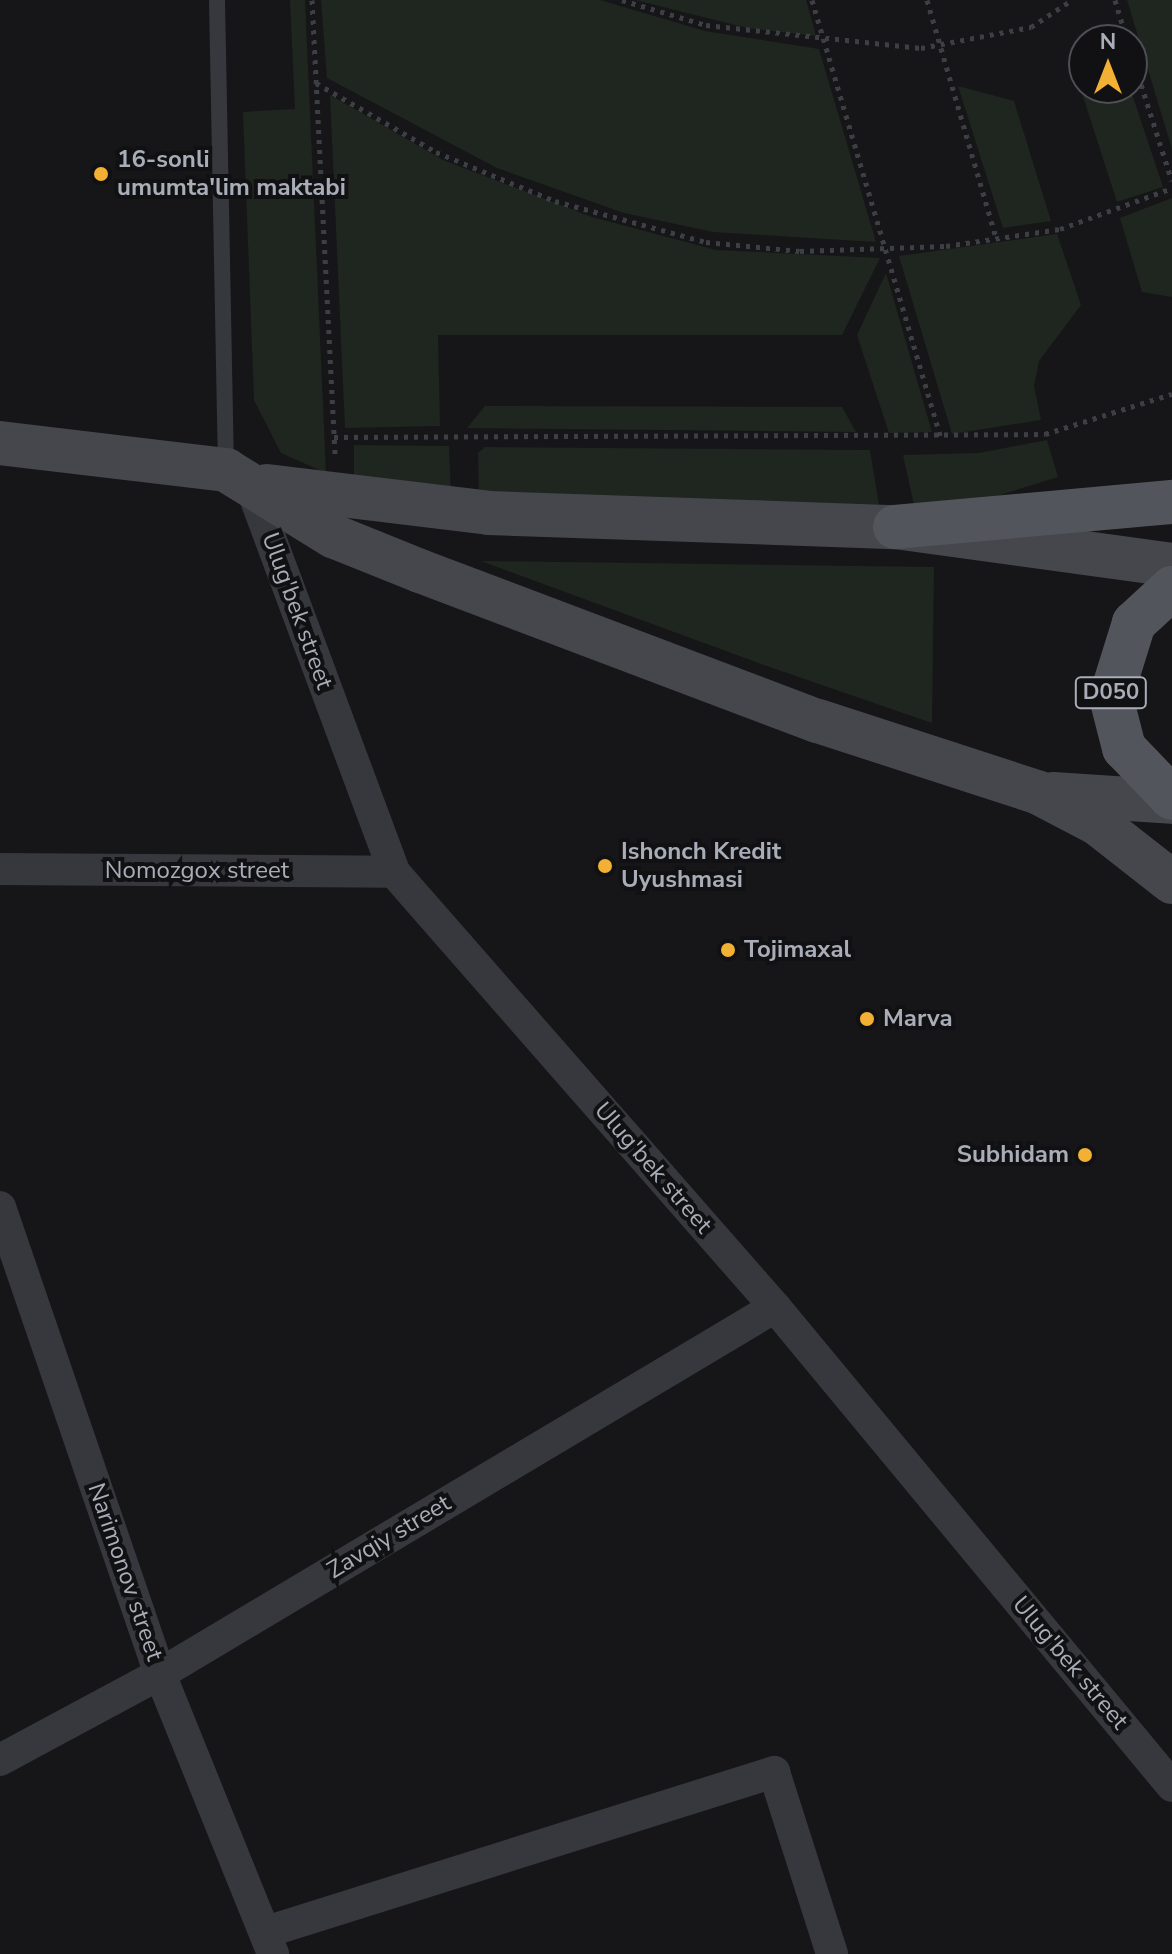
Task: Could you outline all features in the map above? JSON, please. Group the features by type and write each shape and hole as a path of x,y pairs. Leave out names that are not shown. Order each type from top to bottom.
{"main road":[{"path":"0,443 238,477 336,496 489,513 895,527 1172,565"},
{"path":"238,477 333,536 420,571 818,721 1039,793 1098,824 1172,882"},
{"path":"895,527 1172,502"},
{"name":"D050","path":"1172,588 1127,634 1111,697 1124,748 1172,800"},
{"path":"1039,793 1172,800"}],"street":[{"name":"Ulug'bek street","path":"238,477 394,872 775,1307 1172,1786"},
{"name":"Nomozgoх street","path":"0,869 394,872"},
{"name":"Narimonov street","path":"0,1207 160,1674 269,1943 774,1772 832,1954"},
{"name":"Zavqiy street","path":"0,1760 160,1674 775,1307"}],"lane":[{"path":"217,0 238,477"}],"path":[{"path":"312,0 336,496"},
{"path":"622,0 706,25 824,42 941,44 1031,27 1072,0"},
{"path":"812,0 941,438"},
{"path":"927,0 996,237"},
{"path":"1115,0 1122,24"},
{"path":"316,83 436,152 620,220 706,242 885,251 1060,229 1172,188"},
{"path":"1147,104 1172,181"},
{"path":"334,437 941,438 1045,434 1172,394"}],"shaded area":[{"path":"290,0 305,0 326,473 281,453 254,400 243,112 295,109"},
{"path":"321,0 600,0 705,31 819,49 876,242 713,232 624,213 497,168 327,78"},
{"path":"635,0 806,0 816,36 747,28"},
{"path":"1127,0 1172,0 1172,149 1148,70 1148,24 1134,24"},
{"path":"958,86 1014,101 1051,221 1003,228"},
{"path":"330,95 443,160 592,217 716,250 880,258 842,335 438,335 440,426 345,428"},
{"path":"1085,104 1135,104 1163,187 1117,202"},
{"path":"1172,198 1172,297 1142,292 1120,218"},
{"path":"1057,234 1081,305 1039,361 1034,386 1041,420 952,434 899,256"},
{"path":"886,273 932,432 889,433 857,335"},
{"path":"485,406 842,407 856,432 467,428"},
{"path":"1047,440 1058,477 981,501 914,505 903,455 979,453"},
{"path":"354,445 449,446 451,494 354,477"},
{"path":"485,447 870,450 879,505 479,495 478,453"},
{"path":"481,561 934,567 932,723 764,665"}],"place":[{"name":"16-sonli umumta'lim maktabi","path":"101,174"},
{"name":"Ishonch Kredit Uyushmasi","path":"605,866"},
{"name":"Tojimaxal","path":"728,950"},
{"name":"Marva","path":"867,1019"},
{"name":"Subhidam","path":"1085,1155"}]}
